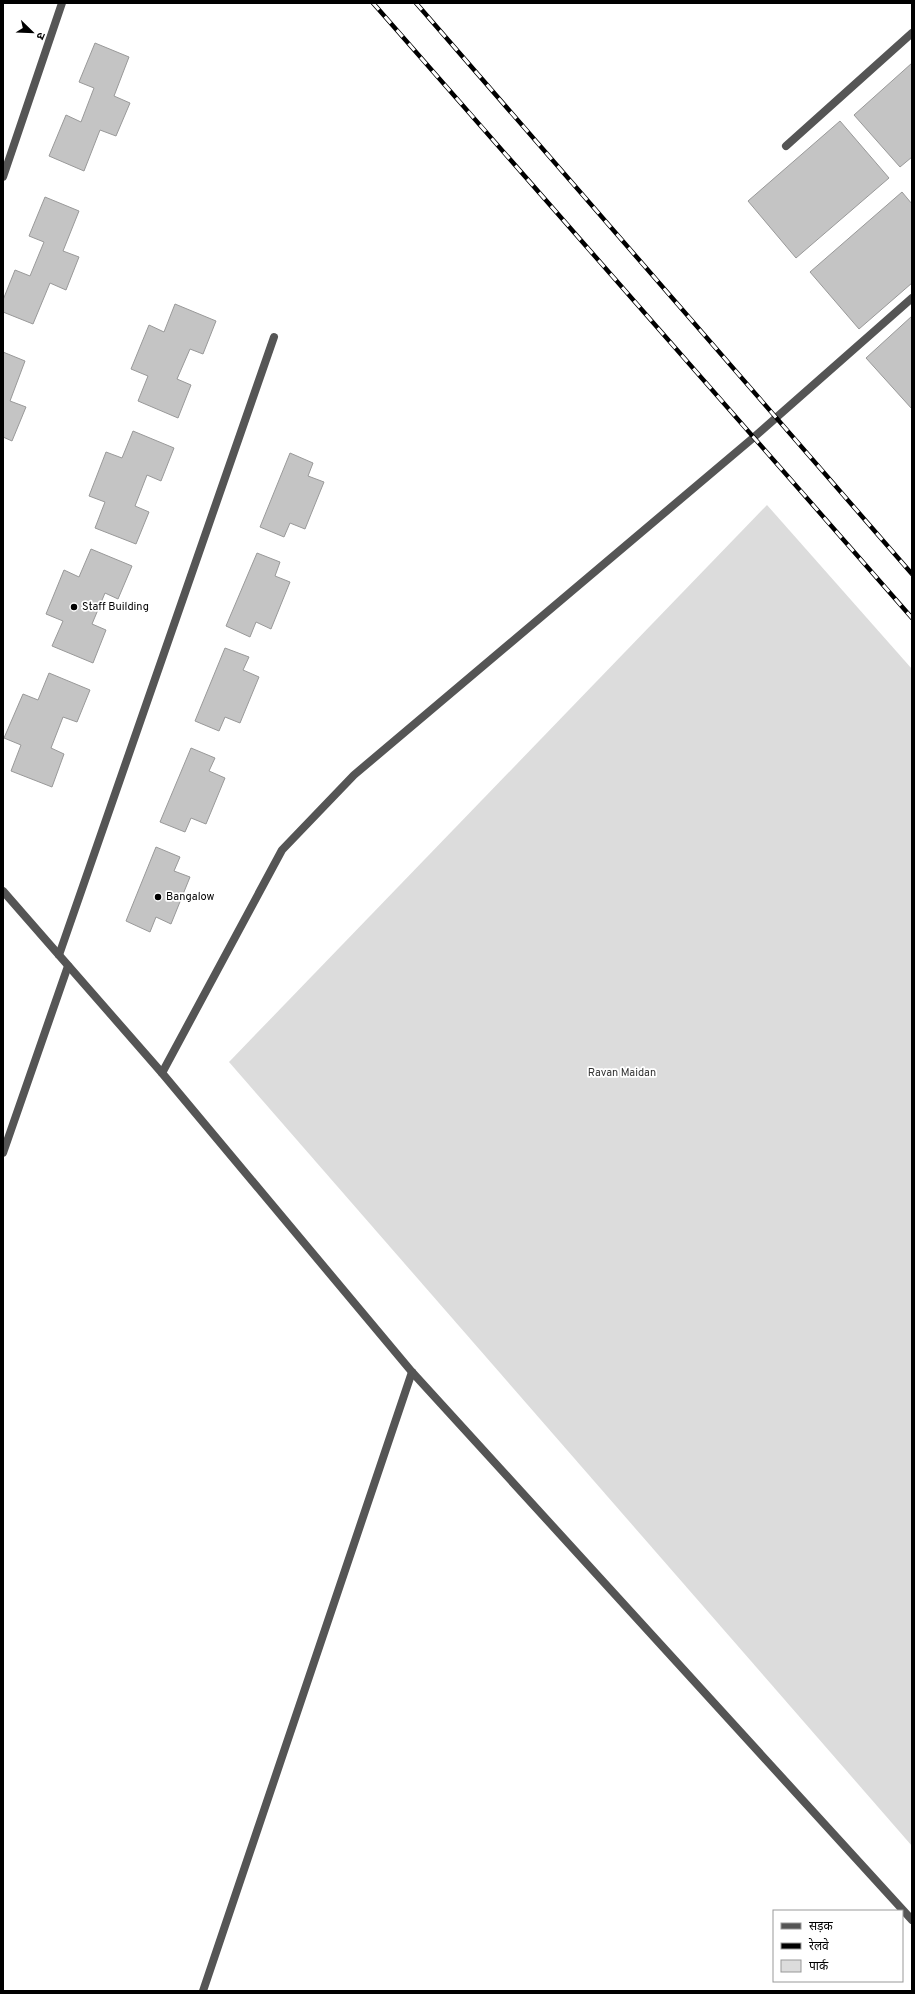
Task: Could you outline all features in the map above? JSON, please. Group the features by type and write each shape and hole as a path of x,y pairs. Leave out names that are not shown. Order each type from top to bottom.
{"street":[{"path":"3,177 62,3"},
{"path":"786,146 912,33"},
{"path":"162,1073 282,850 354,775 753,438 912,298"},
{"path":"59,955 274,337"},
{"path":"3,891 162,1073 412,1372 903,1910"},
{"path":"3,1153 68,966"},
{"path":"203,1991 412,1372"},
{"path":"903,1910 912,1920"}],"green space":[{"name":"Ravan Maidan","path":"767,505 912,669 912,1846 229,1062"}],"building":[{"path":"95,43 129,57 114,96 130,103 116,136 100,130 84,171 49,156 66,115 81,122 94,88 79,82"},
{"path":"912,63 912,157 900,167 854,115"},
{"path":"840,121 889,178 796,258 748,201"},
{"path":"902,192 912,204 912,283 859,329 810,272"},
{"path":"45,197 79,211 63,251 79,257 66,290 50,283 33,324 3,312 3,300 15,270 30,276 44,242 29,236"},
{"path":"175,304 216,321 203,354 190,349 177,379 191,385 178,418 138,401 148,376 131,369 149,325 164,332"},
{"path":"912,316 912,409 866,358"},
{"path":"3,352 25,361 10,401 26,407 12,441 3,437"},
{"path":"133,431 174,448 161,481 147,475 135,506 149,512 136,544 95,528 105,502 89,496 106,452 122,458"},
{"path":"290,453 313,463 308,476 324,482 305,529 290,523 284,537 260,527"},
{"name":"Staff Building","path":"91,549 132,566 118,599 105,593 92,624 106,630 93,663 52,646 63,621 46,614 64,570 79,577"},
{"path":"257,553 280,562 275,576 290,582 271,629 256,622 250,637 226,626"},
{"path":"225,648 249,657 243,670 259,677 240,723 225,717 219,731 195,721"},
{"path":"49,673 90,690 77,722 63,717 51,748 64,754 52,787 11,771 21,745 4,738 23,694 38,700"},
{"path":"191,748 215,758 209,771 225,778 206,824 191,818 185,832 160,822"},
{"name":"Bangalow","path":"156,847 180,857 174,871 190,877 171,924 156,917 150,932 126,921"}],"railway":[{"path":"373,3 912,618"},
{"path":"416,3 912,574"}],"place":[{"name":"Staff Building","path":"74,607"},
{"name":"Bangalow","path":"158,897"}]}
